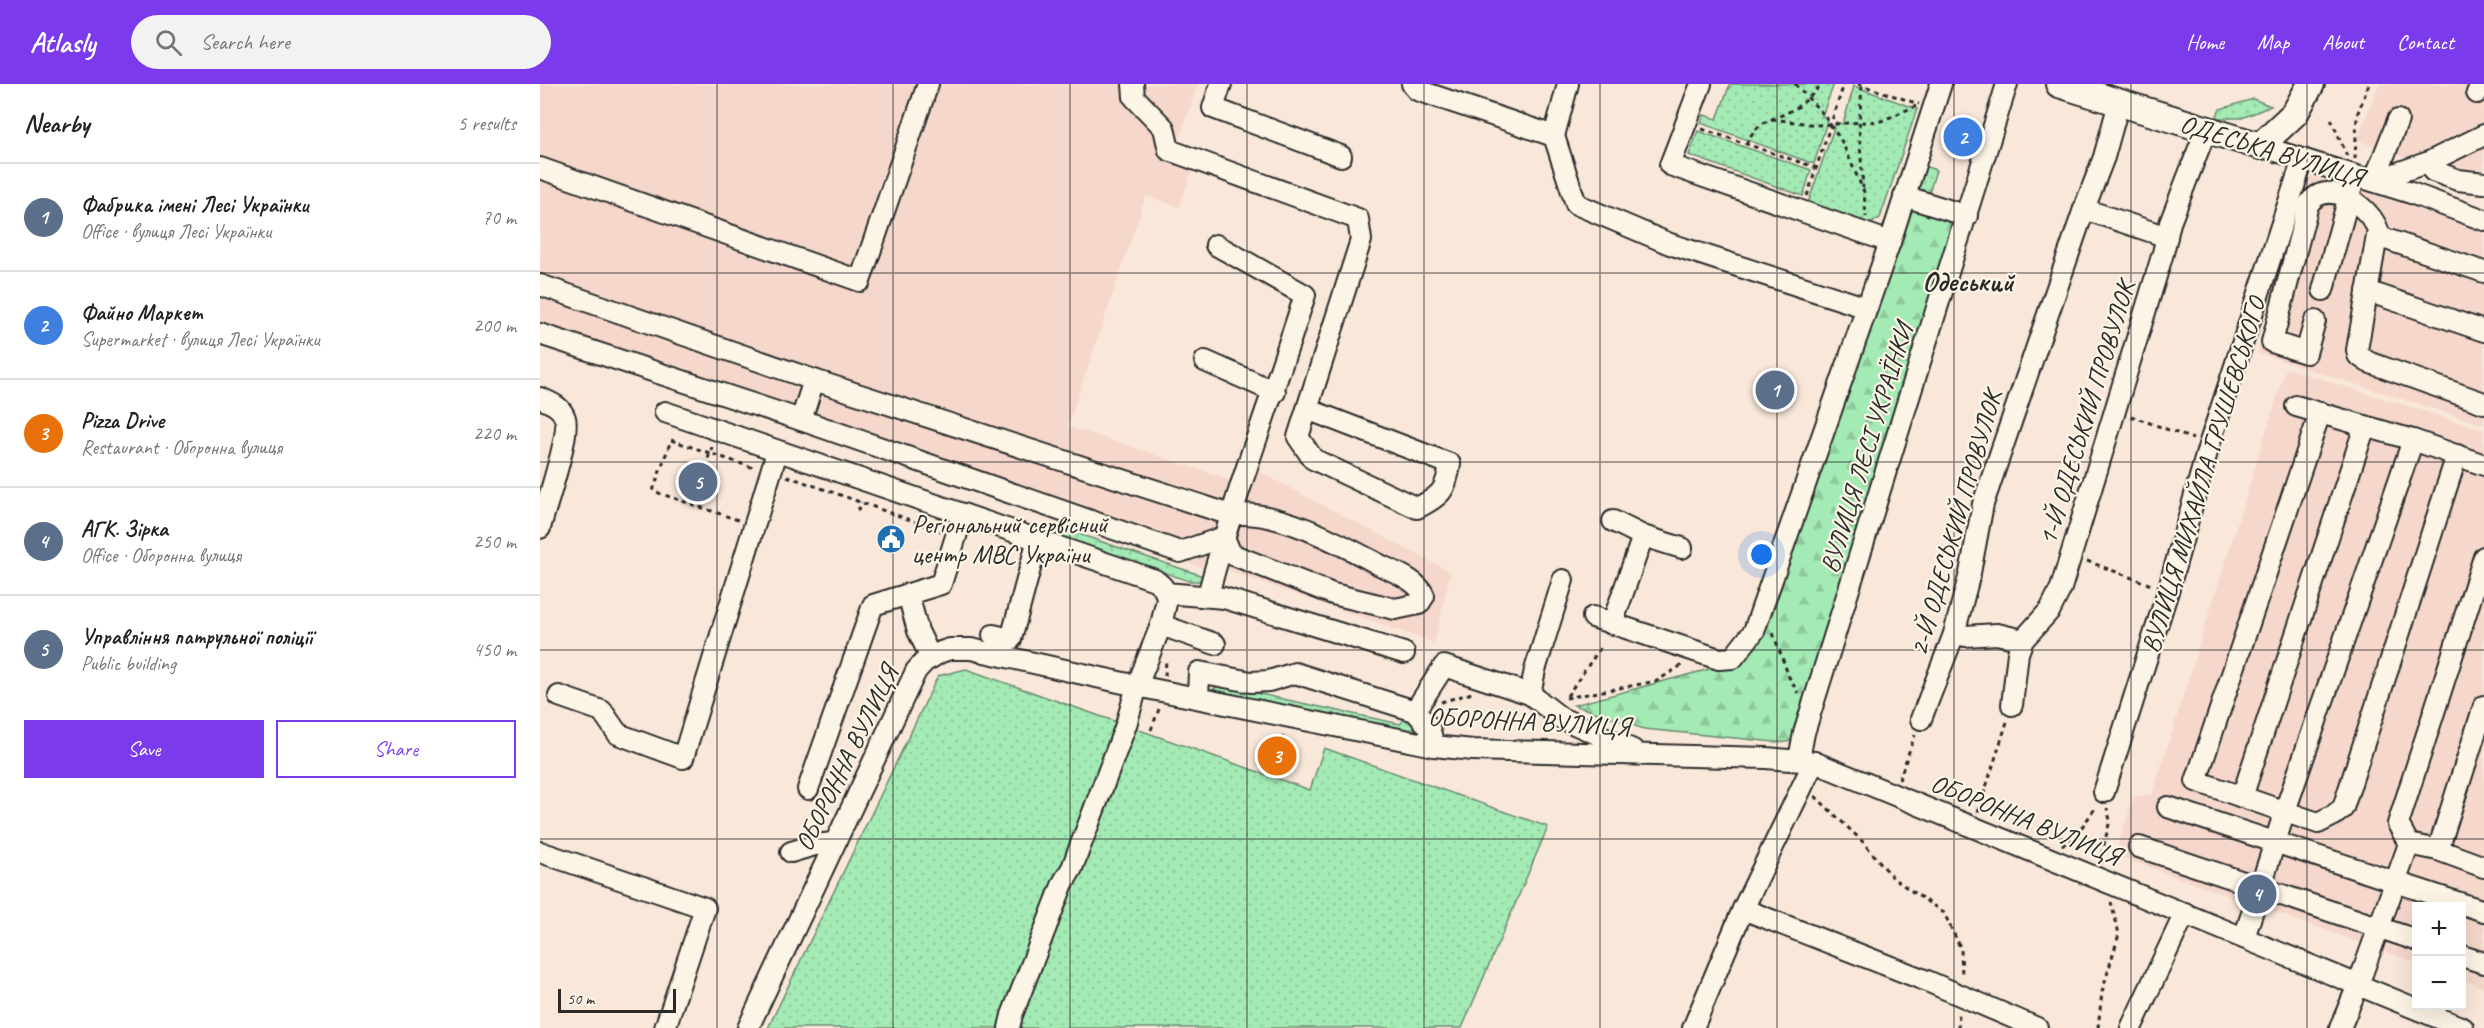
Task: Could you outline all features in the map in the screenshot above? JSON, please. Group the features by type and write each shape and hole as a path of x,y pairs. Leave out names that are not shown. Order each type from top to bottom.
{"main road":[{"name":"ОДЕСЬКА ВУЛИЦЯ","path":"2059,84 2260,146"},
{"path":"2260,146 2295,113 2311,84"}],"street":[{"path":"540,168 860,281 928,84"},
{"path":"1133,84 1134,97 1164,128 1169,150 1358,219 1361,240 1298,437 1313,459 1417,508 1434,499 1447,486 1450,464 1307,410"},
{"path":"1221,84 1213,108 1341,156"},
{"path":"1412,84 1416,90 1554,136"},
{"path":"1568,84 1554,136 1576,204 1670,244 1868,308"},
{"path":"1701,84 1671,165 1890,242"},
{"name":"ВУЛИЦЯ ЛЕСІ УКРАЇНКИ","path":"1702,654 1719,659 1733,658 1754,631 1890,242 1926,107 1941,84"},
{"name":"ВУЛИЦЯ ЛЕСІ УКРАЇНКИ","path":"1693,1028 1743,909 1803,784 1810,713 2007,84"},
{"name":"2-Й ОДЕСЬКИЙ ПРОВУЛОК","path":"1921,719 1954,634 1970,573 1983,504 2104,157 2119,103"},
{"path":"2323,290 2348,196 2364,178 2398,120"},
{"name":"1-Й ОДЕСЬКИЙ ПРОВУЛОК","path":"2013,705 2018,653 2023,640 2054,604 2116,410 2173,215 2206,129"},
{"path":"2364,178 2429,162 2484,135"},
{"name":"ОДЕСЬКА ВУЛИЦЯ","path":"2260,146 2364,178 2484,220"},
{"name":"ВУЛИЦЯ МИХАЙЛА ГРУШЕВСЬКОГО","path":"2104,792 2168,591 2209,445 2303,159"},
{"path":"2429,162 2433,171 2458,180 2484,183"},
{"path":"2315,321 2306,353 2272,342 2308,205 2313,196 2324,193 2348,196 2375,223 2378,230 2356,350 2361,359 2484,402"},
{"path":"1904,196 1967,216"},
{"path":"2084,209 2166,237"},
{"path":"2377,236 2484,272"},
{"path":"1208,595 1231,515 1275,392 1305,295 1216,245"},
{"path":"540,285 814,380 1231,515 1241,513 1278,520 1323,535 1421,588 1424,596 1419,604 1395,609 1333,594 1231,554 1224,537"},
{"path":"2367,291 2484,331"},
{"path":"540,334 801,420 1180,552 1224,537"},
{"path":"1205,361 1275,392"},
{"path":"801,420 814,380"},
{"path":"540,398 557,405 566,419 563,443 540,528"},
{"path":"2296,406 2413,440 2484,465"},
{"path":"665,412 1155,580 1166,593 1167,599 1161,625 1137,686 1126,725 1012,1015 1009,1028"},
{"path":"2320,413 2196,781 2318,823 2343,808 2457,455"},
{"path":"2242,797 2365,426"},
{"path":"2244,938 2285,811 2413,440"},
{"path":"559,696 602,711 618,734 683,758 777,452"},
{"path":"808,789 873,605 941,584 963,514"},
{"path":"1613,521 1644,536 1682,548"},
{"path":"1612,624 1644,536"},
{"path":"993,635 1011,639 1038,539"},
{"path":"2340,1028 2380,927 2409,844 2398,824 2484,558"},
{"path":"1530,694 1535,670 1563,580"},
{"path":"1166,593 1224,598 1404,653"},
{"path":"908,594 918,631 931,657"},
{"path":"1593,618 1702,654"},
{"path":"1161,625 1215,644"},
{"path":"1954,634 1965,636 1997,634 2023,640"},
{"name":"ОБОРОННА ВУЛИЦЯ","path":"748,1028 833,843 916,671 931,657 950,649 971,649 1137,686 1434,746 1473,750 1641,753 1806,761 2106,875 2185,913 2463,1028"},
{"path":"1415,711 1444,666 1530,694 1561,718 1641,753"},
{"path":"1198,697 1199,672 1251,682 1269,681 1295,673 1415,711 1430,727 1434,746"},
{"path":"2439,850 2484,706"},
{"path":"2168,807 2484,911"},
{"path":"791,852 815,845 833,843"},
{"path":"2409,844 2482,860"},
{"path":"2139,847 2412,939"},
{"path":"540,852 705,908 665,1028"},
{"path":"1743,909 2037,1028"},
{"path":"2131,1028 2185,913"},
{"path":"2466,957 2484,963"}],"path":[{"path":"1795,84 1830,124 1851,160 1863,191"},
{"path":"1746,144 1754,128 1795,109 1822,84"},
{"path":"1802,212 1844,84"},
{"path":"2364,178 2356,115 2369,84"},
{"path":"1868,235 1859,123 1860,85 1926,107"},
{"path":"1772,119 1830,124 1859,123 1881,121 1926,107"},
{"path":"2331,119 2364,178"},
{"path":"1686,123 1817,168"},
{"path":"2116,410 2209,445"},
{"path":"705,467 717,431"},
{"path":"2071,555 2168,591"},
{"path":"1762,609 1778,644 1789,677 1810,713"},
{"path":"1561,718 1566,698 1600,647"},
{"path":"1150,654 1167,660 1164,691 1151,730"},
{"path":"1566,698 1657,681 1702,654"},
{"path":"1415,711 1499,684"},
{"path":"1976,817 2013,705"},
{"path":"1897,784 1921,719"},
{"path":"1279,749 1286,726"},
{"path":"1803,784 1863,842 1894,879 1944,913 1961,949 1962,996 1958,1028"},
{"path":"2058,850 2078,834 2104,792"},
{"path":"2098,1028 2102,992 2119,934 2102,857 2110,820 2104,792"}],"shaded area":[{"path":"540,84 1198,84 1177,146 1198,155 1179,207 1146,196 1068,426 1246,485 1252,468 1451,572 1434,643 1232,572 1207,555 1202,568 540,333"},
{"path":"2379,84 2484,84 2484,188 2357,140"},
{"path":"2304,177 2329,178 2484,232 2484,425 2257,353"},
{"path":"2286,368 2484,430 2484,988 2466,981 2466,902 2412,902 2412,962 2115,855 2134,796 2152,795"}],"green space":[{"path":"1730,84 1834,84 1822,116 1828,118 1814,164 1701,123 1704,115 1717,119"},
{"path":"1854,86 1917,109 1880,218 1872,223 1808,203 1836,122 1843,124"},
{"path":"2253,99 2271,106 2242,118 2216,118 2220,109"},
{"path":"1698,131 1811,170 1803,196 1689,155"},
{"path":"1921,165 1936,170 1927,200 1911,195"},
{"path":"1908,203 1961,219 1796,738 1787,742 1775,742 1644,729 1574,705 1732,663"},
{"path":"1058,527 1206,577 1199,581 1189,581 1055,535"},
{"path":"966,669 1310,790 1324,748 1548,827 1462,1028 768,1028 938,676"},
{"path":"1218,685 1400,724 1412,713 1419,724 1412,732 1212,691"}],"place":[{"name":"Файно Маркет","path":"1963,137"},
{"name":"Фабрика імені Лесі Українки","path":"1775,390"},
{"name":"Управління патрульної поліції","path":"698,482"},
{"name":"Регіональний сервісний центр МВС України","path":"891,539"},
{"name":"Pizza Drive","path":"1277,756"},
{"name":"АГК. Зірка","path":"2257,894"}],"district":[{"name":"Одеський","path":"1968,281"}]}
